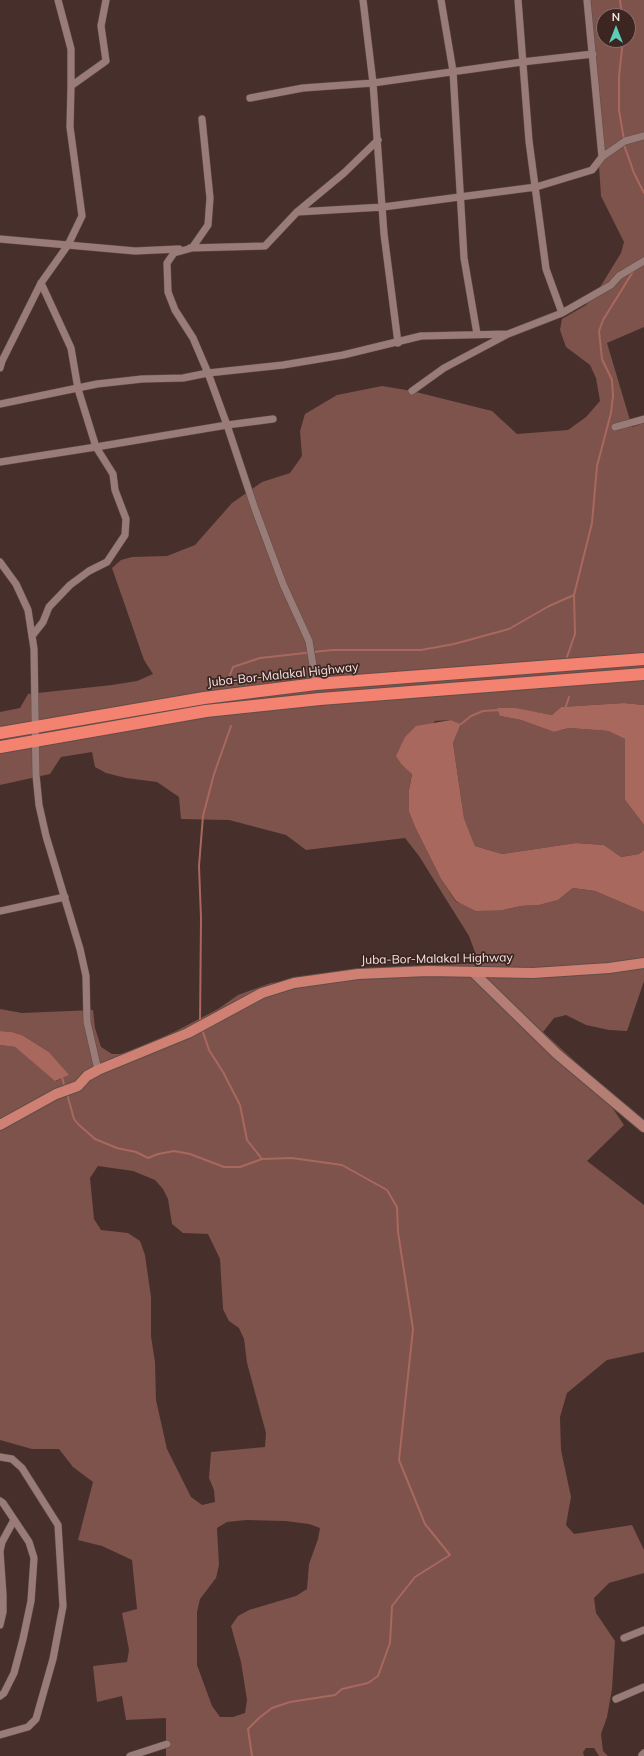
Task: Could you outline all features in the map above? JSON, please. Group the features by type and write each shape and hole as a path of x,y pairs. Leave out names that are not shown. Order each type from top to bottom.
{"highway":[{"name":"Juba-Bor-Malakal Highway","path":"0,732 36,728 204,698 316,684 644,659"},
{"path":"0,747 36,742 206,711 320,699 644,674"}],"main road":[{"name":"Juba-Bor-Malakal Highway","path":"0,1125 56,1094 78,1086 87,1076 98,1070 188,1033 215,1020 252,997 294,983 358,974 428,971 533,973 609,968 644,963"}],"street":[{"path":"0,368 2,360 41,283 68,245 82,216 70,127 71,49 58,0"},
{"path":"71,86 106,61 101,26 106,0"},
{"path":"363,0 373,83 382,207 398,343"},
{"path":"441,0 452,71 464,258 477,334"},
{"path":"518,0 529,141 546,269 562,313"},
{"path":"587,0 602,157"},
{"path":"250,98 303,88 373,83 452,71 593,54"},
{"path":"202,119 210,198 208,225 192,248 174,253 167,263 168,292 175,310 193,338 208,373 255,509 283,584 309,641 316,684"},
{"path":"297,212 382,207 536,187 592,170 602,157 625,141 644,136"},
{"path":"0,238 135,251 265,246 297,212 344,173 378,140"},
{"path":"412,391 444,368 508,334 562,313 611,285 619,276 644,261"},
{"path":"32,636 43,622 50,607 70,585 89,571 106,562 125,536 126,519 115,490 113,474 96,447 78,389 71,348 41,283"},
{"path":"0,404 97,384 142,379 183,378 208,373 336,356 398,343 421,336 508,334"},
{"path":"0,462 273,419"},
{"path":"615,427 644,419"},
{"path":"0,562 19,591 28,610 36,680 36,775 39,805 46,836 65,896 86,976 87,1022 98,1070"},
{"path":"0,911 65,896"},
{"path":"473,972 557,1054 644,1127"},
{"path":"0,1463 4,1458 12,1459 22,1468 58,1526 63,1606 53,1659 36,1719 28,1727 0,1735"},
{"path":"0,1501 4,1503 29,1542 34,1558 34,1576 31,1601 14,1673 4,1693 0,1696"},
{"path":"0,1626 2,1613 0,1552 2,1542 14,1520"},
{"path":"624,1638 644,1630"},
{"path":"616,1699 644,1687"},
{"path":"130,1756 167,1744"}],"shaded area":[{"path":"588,0 644,0 644,327 607,343 632,427 644,423 644,705 624,703 561,707 552,715 535,712 500,716 521,720 554,732 569,728 608,731 625,739 625,800 644,825 644,850 639,854 621,857 604,845 576,843 502,854 475,846 464,818 453,743 461,724 451,720 435,721 402,765 412,773 409,790 416,829 441,879 456,902 503,910 521,906 539,905 558,900 573,888 595,891 644,912 644,981 627,1031 609,1030 586,1025 566,1015 554,1018 543,1032 591,1076 624,1125 587,1161 644,1205 644,1352 607,1360 567,1393 560,1417 561,1450 571,1497 566,1525 574,1534 632,1525 644,1550 644,1573 609,1583 594,1598 596,1613 615,1641 612,1689 607,1717 601,1734 603,1751 608,1756 599,1756 594,1748 586,1748 583,1752 584,1756 166,1756 166,1718 126,1720 122,1696 97,1702 93,1666 127,1662 129,1650 122,1613 137,1609 132,1560 102,1546 78,1540 93,1482 73,1467 59,1449 32,1449 0,1440 0,1045 15,1047 56,1081 68,1075 49,1052 22,1035 0,1031 0,1009 22,1013 93,1010 95,1028 101,1047 112,1054 120,1054 136,1049 176,1031 218,1009 238,995 271,983 366,969 479,963 469,936 419,856 405,838 306,850 286,835 229,820 181,819 179,797 157,782 126,778 106,773 95,767 92,752 61,757 50,774 0,785 0,712 20,708 28,694 137,681 153,674 144,660 112,568 121,560 132,557 167,556 195,545 232,503 262,482 290,473 302,456 300,431 305,414 337,395 382,386 412,391 492,411 517,434 568,430 586,417 600,401 596,378 590,365 566,347 560,330 562,319 586,305 602,284 621,253 624,242 601,196","holes":["98,1166 133,1171 155,1180 163,1189 168,1199 172,1224 183,1233 208,1234 220,1259 223,1309 229,1321 239,1328 244,1339 247,1363 266,1433 265,1447 211,1452 209,1478 214,1490 215,1502 202,1505 191,1497 167,1449 156,1400 155,1362 151,1336 151,1297 145,1255 140,1241 128,1233 101,1230 94,1219 90,1178","246,1520 285,1521 309,1524 320,1528 318,1539 309,1564 307,1589 296,1596 249,1610 238,1616 231,1626 241,1662 247,1700 245,1713 233,1717 220,1717 212,1706 197,1665 197,1612 200,1599 216,1578 219,1565 217,1528 227,1522"]},
{"path":"624,703 644,705 644,825 625,800 625,739 608,731 569,728 554,732 521,720 500,716 497,708 515,708 552,715 561,707"},
{"path":"451,720 461,724 453,743 464,818 475,846 502,854 576,843 604,845 621,857 639,854 644,850 644,912 595,891 573,888 558,900 539,905 521,906 503,910 476,911 456,901 441,879 416,829 409,811 409,790 412,774 402,765 396,756 405,737 416,726"},
{"path":"0,1031 22,1035 49,1052 69,1075 55,1081 15,1047 0,1045"}],"waterway":[{"path":"620,0 621,8"},
{"path":"622,48 619,76 619,110 624,140"},
{"path":"624,145 634,173 644,193"},
{"path":"567,657 575,634 574,595 592,523 597,466 611,413 613,396 612,380 602,359 599,331 603,320 634,270"},
{"path":"226,685 233,667 260,658 332,650 421,650 454,644 509,629 549,606 574,595"},
{"path":"565,709 569,697"},
{"path":"461,724 471,716 483,711 500,710"},
{"path":"200,1023 201,918 199,866 203,816 214,774 231,726"},
{"path":"202,1029 209,1050 223,1072 240,1105 247,1140 262,1159"},
{"path":"62,1077 65,1088"},
{"path":"67,1094 74,1119 78,1124 95,1139 117,1148 136,1152 148,1158 158,1154 174,1151 190,1154 224,1167 240,1167 262,1159 292,1158 342,1165 387,1190 397,1207 398,1232 413,1329 399,1460 425,1524 450,1555 415,1577 392,1606 390,1643 378,1676 368,1683 342,1689 335,1695 290,1702 272,1708 248,1729 252,1756"}]}
